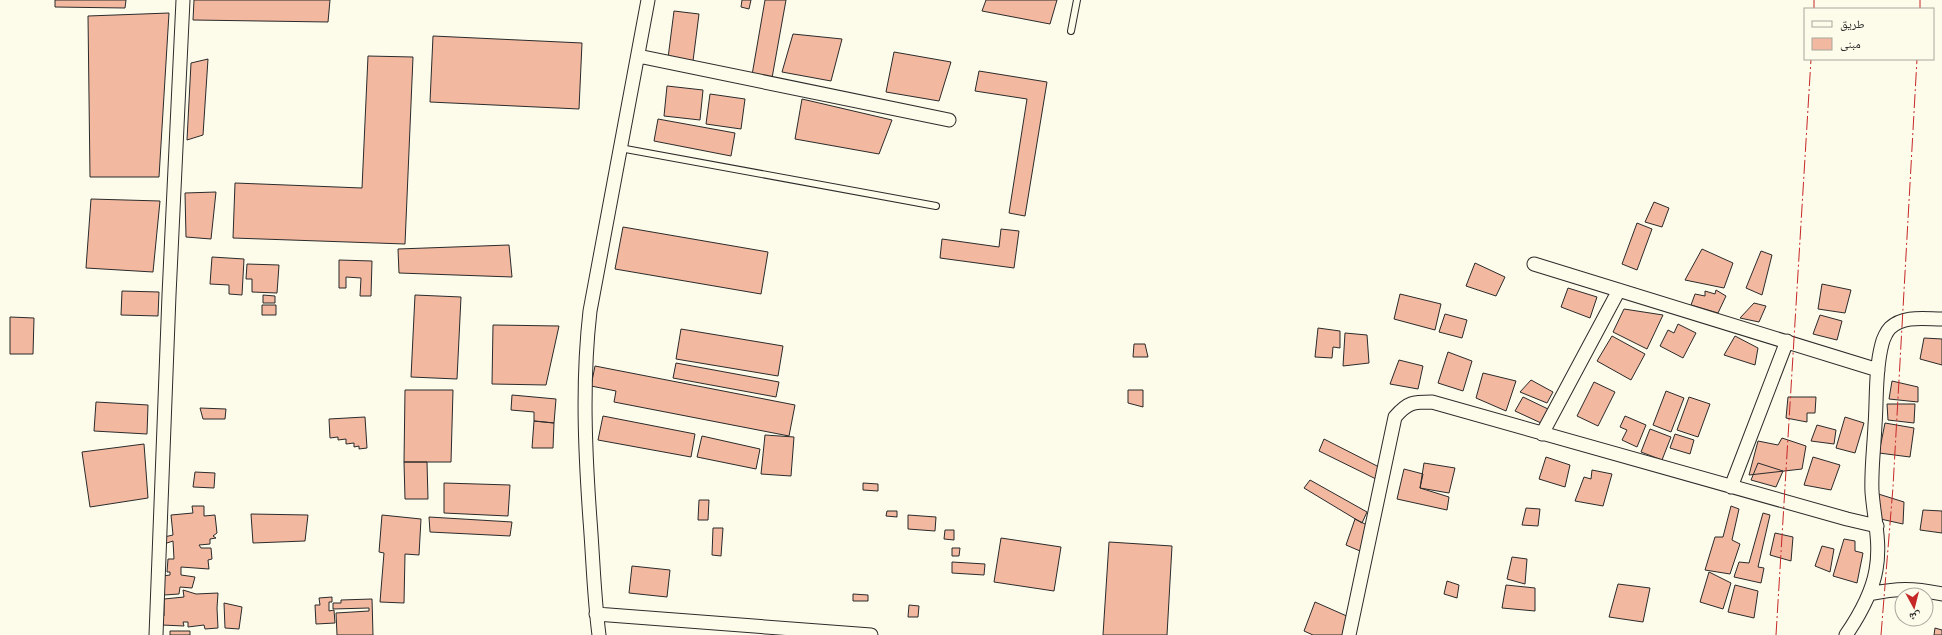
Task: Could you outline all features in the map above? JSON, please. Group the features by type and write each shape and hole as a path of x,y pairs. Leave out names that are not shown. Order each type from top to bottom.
{"street":[{"path":"156,635 169,295 183,0"},
{"path":"599,635 596,614 587,478 584,380 590,312 648,0"},
{"path":"638,56 949,120"},
{"path":"1534,264 1878,370"},
{"path":"1542,434 1619,290"},
{"path":"1846,635 1869,594 1876,571 1879,545 1872,492 1878,370 1882,343 1889,329 1898,322 1911,319 1942,319"},
{"path":"1731,487 1787,341"},
{"path":"1350,635 1396,417 1404,407 1413,402 1432,402 1731,487 1877,526"},
{"path":"1869,594 1896,588 1910,588 1942,594"},
{"path":"596,614 871,635"}],"lane":[{"path":"1071,31 1077,0"},
{"path":"620,148 936,206"}],"building":[{"path":"55,0 126,0 125,8 55,7"},
{"path":"194,0 330,0 328,22 193,20"},
{"path":"742,0 751,0 749,9 741,7"},
{"path":"765,0 786,0 772,78 752,75"},
{"path":"986,0 1057,0 1050,24 982,11"},
{"path":"674,11 699,14 693,61 668,58"},
{"path":"169,13 159,177 90,177 88,16"},
{"path":"793,34 842,39 831,81 782,72"},
{"path":"433,36 582,43 579,109 430,102"},
{"path":"894,52 951,62 939,101 886,92"},
{"path":"368,56 413,57 405,244 233,238 235,183 362,188"},
{"path":"208,59 203,135 187,140 191,63"},
{"path":"979,71 1047,82 1025,216 1009,213 1027,99 975,91"},
{"path":"667,86 703,90 700,120 664,116"},
{"path":"710,94 745,99 741,129 706,124"},
{"path":"802,99 892,120 879,154 795,139"},
{"path":"658,119 735,133 731,156 654,141"},
{"path":"216,192 211,239 186,237 185,193"},
{"path":"91,199 160,201 153,272 86,268"},
{"path":"1654,202 1669,208 1662,227 1645,222"},
{"path":"1637,223 1652,229 1637,270 1622,264"},
{"path":"623,227 768,252 761,294 615,269"},
{"path":"1001,229 1019,231 1014,268 940,258 942,239 999,247"},
{"path":"509,245 512,277 399,273 398,249"},
{"path":"1702,249 1733,263 1724,288 1685,280"},
{"path":"1761,251 1772,255 1762,295 1746,288"},
{"path":"212,257 244,259 242,295 229,294 229,285 210,284"},
{"path":"339,260 372,261 371,296 360,296 361,278 346,277 346,288 339,288"},
{"path":"1475,263 1505,277 1496,296 1466,286"},
{"path":"247,264 279,265 277,293 252,292 252,279 246,279"},
{"path":"1822,284 1851,290 1845,313 1818,309"},
{"path":"1568,288 1597,297 1590,318 1561,307"},
{"path":"1716,290 1726,296 1718,313 1691,305 1695,294 1705,296 1705,291 1715,294"},
{"path":"122,291 159,292 158,316 121,315"},
{"path":"1400,294 1441,304 1435,330 1394,319"},
{"path":"263,295 275,296 275,303 263,303"},
{"path":"415,295 461,297 457,379 411,377"},
{"path":"1754,303 1766,306 1759,322 1740,318"},
{"path":"262,305 276,305 276,315 262,315"},
{"path":"1624,309 1663,315 1647,349 1613,332"},
{"path":"1445,314 1467,320 1462,338 1439,332"},
{"path":"1820,315 1842,321 1837,340 1813,334"},
{"path":"10,317 34,318 33,354 10,354"},
{"path":"1678,324 1696,333 1683,358 1660,346 1668,330 1674,333"},
{"path":"493,325 559,326 546,385 492,384"},
{"path":"1318,328 1340,331 1340,348 1333,347 1332,358 1315,357"},
{"path":"681,329 783,346 778,376 676,359"},
{"path":"1345,333 1367,335 1369,363 1343,366"},
{"path":"1612,336 1645,354 1631,380 1597,361"},
{"path":"1735,336 1758,348 1755,365 1724,355"},
{"path":"1924,338 1942,339 1942,365 1920,359"},
{"path":"1134,344 1145,344 1148,357 1133,357"},
{"path":"1448,352 1472,361 1463,391 1438,383"},
{"path":"1399,360 1423,366 1418,389 1390,384"},
{"path":"676,363 779,382 776,397 673,378"},
{"path":"595,366 795,405 789,436 614,402 616,391 591,386"},
{"path":"1483,373 1516,381 1506,411 1476,398"},
{"path":"1531,380 1553,392 1547,403 1520,392"},
{"path":"1892,381 1918,387 1918,402 1889,399"},
{"path":"1594,382 1615,392 1598,426 1577,416"},
{"path":"405,390 453,390 451,462 404,462"},
{"path":"1128,390 1143,390 1143,407 1128,403"},
{"path":"1666,391 1684,398 1671,432 1653,425"},
{"path":"512,395 556,399 554,423 534,421 534,412 511,410"},
{"path":"1523,397 1548,409 1541,423 1515,411"},
{"path":"1689,397 1710,404 1698,437 1677,430"},
{"path":"1788,397 1816,397 1815,413 1807,413 1807,422 1786,418"},
{"path":"96,402 148,405 147,434 94,431"},
{"path":"1887,404 1915,404 1914,423 1888,420"},
{"path":"200,408 226,409 225,419 203,419"},
{"path":"603,416 695,434 691,457 598,440"},
{"path":"1625,416 1646,425 1637,447 1622,440 1627,430 1620,427"},
{"path":"365,417 367,448 359,449 359,446 354,447 354,443 346,444 346,439 338,440 338,437 330,438 329,419"},
{"path":"1845,417 1864,423 1855,453 1836,448"},
{"path":"534,421 554,423 553,448 532,448"},
{"path":"1885,423 1914,428 1910,457 1879,453"},
{"path":"1817,425 1836,430 1834,444 1811,441"},
{"path":"1650,429 1671,437 1662,460 1641,452"},
{"path":"1675,434 1694,440 1690,454 1670,448"},
{"path":"765,435 794,437 791,476 761,474"},
{"path":"702,436 760,449 756,469 697,457"},
{"path":"1782,438 1806,446 1802,469 1749,475 1758,441 1778,445"},
{"path":"1324,439 1379,467 1376,479 1319,451"},
{"path":"144,444 148,498 90,507 82,452"},
{"path":"1546,457 1570,465 1565,487 1539,479"},
{"path":"1813,457 1840,465 1831,490 1804,485"},
{"path":"404,462 427,462 428,499 405,499"},
{"path":"1424,463 1455,468 1449,493 1420,488"},
{"path":"1758,463 1783,471 1776,487 1751,480"},
{"path":"1404,469 1423,474 1420,488 1449,497 1447,510 1397,499"},
{"path":"1592,470 1612,474 1603,506 1575,501 1584,477 1591,479"},
{"path":"195,472 215,473 214,488 193,487"},
{"path":"1310,480 1367,512 1362,523 1304,488"},
{"path":"444,483 510,485 508,516 444,513"},
{"path":"863,483 878,484 878,491 863,490"},
{"path":"1872,492 1904,502 1903,524 1876,518"},
{"path":"699,500 709,500 708,520 698,520"},
{"path":"192,506 204,506 204,516 215,515 217,533 213,536 216,538 210,539 210,544 199,545 201,548 211,548 212,559 208,560 209,569 181,567 181,575 195,577 192,588 180,587 179,594 164,595 162,576 170,575 170,572 167,572 168,559 174,559 173,541 164,544 164,537 173,535 171,515 193,513"},
{"path":"1731,506 1739,509 1732,540 1740,544 1730,574 1705,570 1715,537 1723,537"},
{"path":"1526,508 1540,509 1538,526 1522,525"},
{"path":"1923,510 1942,511 1942,533 1920,530"},
{"path":"887,511 897,511 897,517 886,516"},
{"path":"1763,513 1770,515 1758,567 1764,568 1761,583 1734,577 1739,562 1749,563"},
{"path":"251,514 308,515 305,541 253,543"},
{"path":"382,515 421,519 419,555 405,554 404,603 380,602 384,553 379,552"},
{"path":"908,515 936,517 935,531 908,529"},
{"path":"429,517 512,522 510,536 430,532"},
{"path":"1355,519 1369,526 1367,554 1346,545"},
{"path":"713,528 723,528 721,556 712,555"},
{"path":"945,530 954,530 954,540 944,539"},
{"path":"1775,533 1793,537 1791,561 1770,555"},
{"path":"1001,538 1061,547 1054,591 994,582"},
{"path":"1844,539 1855,541 1855,551 1863,553 1857,583 1833,576"},
{"path":"1109,542 1172,546 1167,635 1103,635"},
{"path":"1822,546 1834,549 1830,572 1815,566"},
{"path":"952,548 960,548 959,556 952,556"},
{"path":"1512,557 1527,559 1525,584 1507,579"},
{"path":"952,562 985,564 984,575 952,573"},
{"path":"632,566 670,570 667,597 629,593"},
{"path":"1709,572 1731,583 1723,609 1700,602"},
{"path":"1447,581 1459,585 1457,598 1444,594"},
{"path":"1618,584 1650,588 1643,622 1609,617"},
{"path":"1506,585 1535,588 1535,611 1502,608"},
{"path":"1735,585 1758,591 1754,618 1728,612"},
{"path":"183,590 196,594 218,593 218,628 205,629 204,625 188,627 188,622 183,622 184,626 162,625 161,617 164,616 164,599 184,597"},
{"path":"853,594 868,595 868,601 853,601"},
{"path":"332,597 332,602 329,602 329,611 334,610 335,623 316,624 315,605 320,605 319,598"},
{"path":"372,599 373,635 337,635 336,613 369,611 369,608 333,609 333,603 341,603 341,600"},
{"path":"1315,602 1349,617 1343,635 1313,635 1304,631"},
{"path":"224,603 242,607 239,629 225,628"},
{"path":"909,605 919,606 918,617 908,617"},
{"path":"1935,628 1942,630 1942,635 1934,635"},
{"path":"170,631 190,631 190,635 170,635"}],"power":[{"path":"1814,0 1814,8"},
{"path":"1920,0 1920,8"},
{"path":"1776,635 1811,60"},
{"path":"1881,635 1893,487 1917,60"}]}
